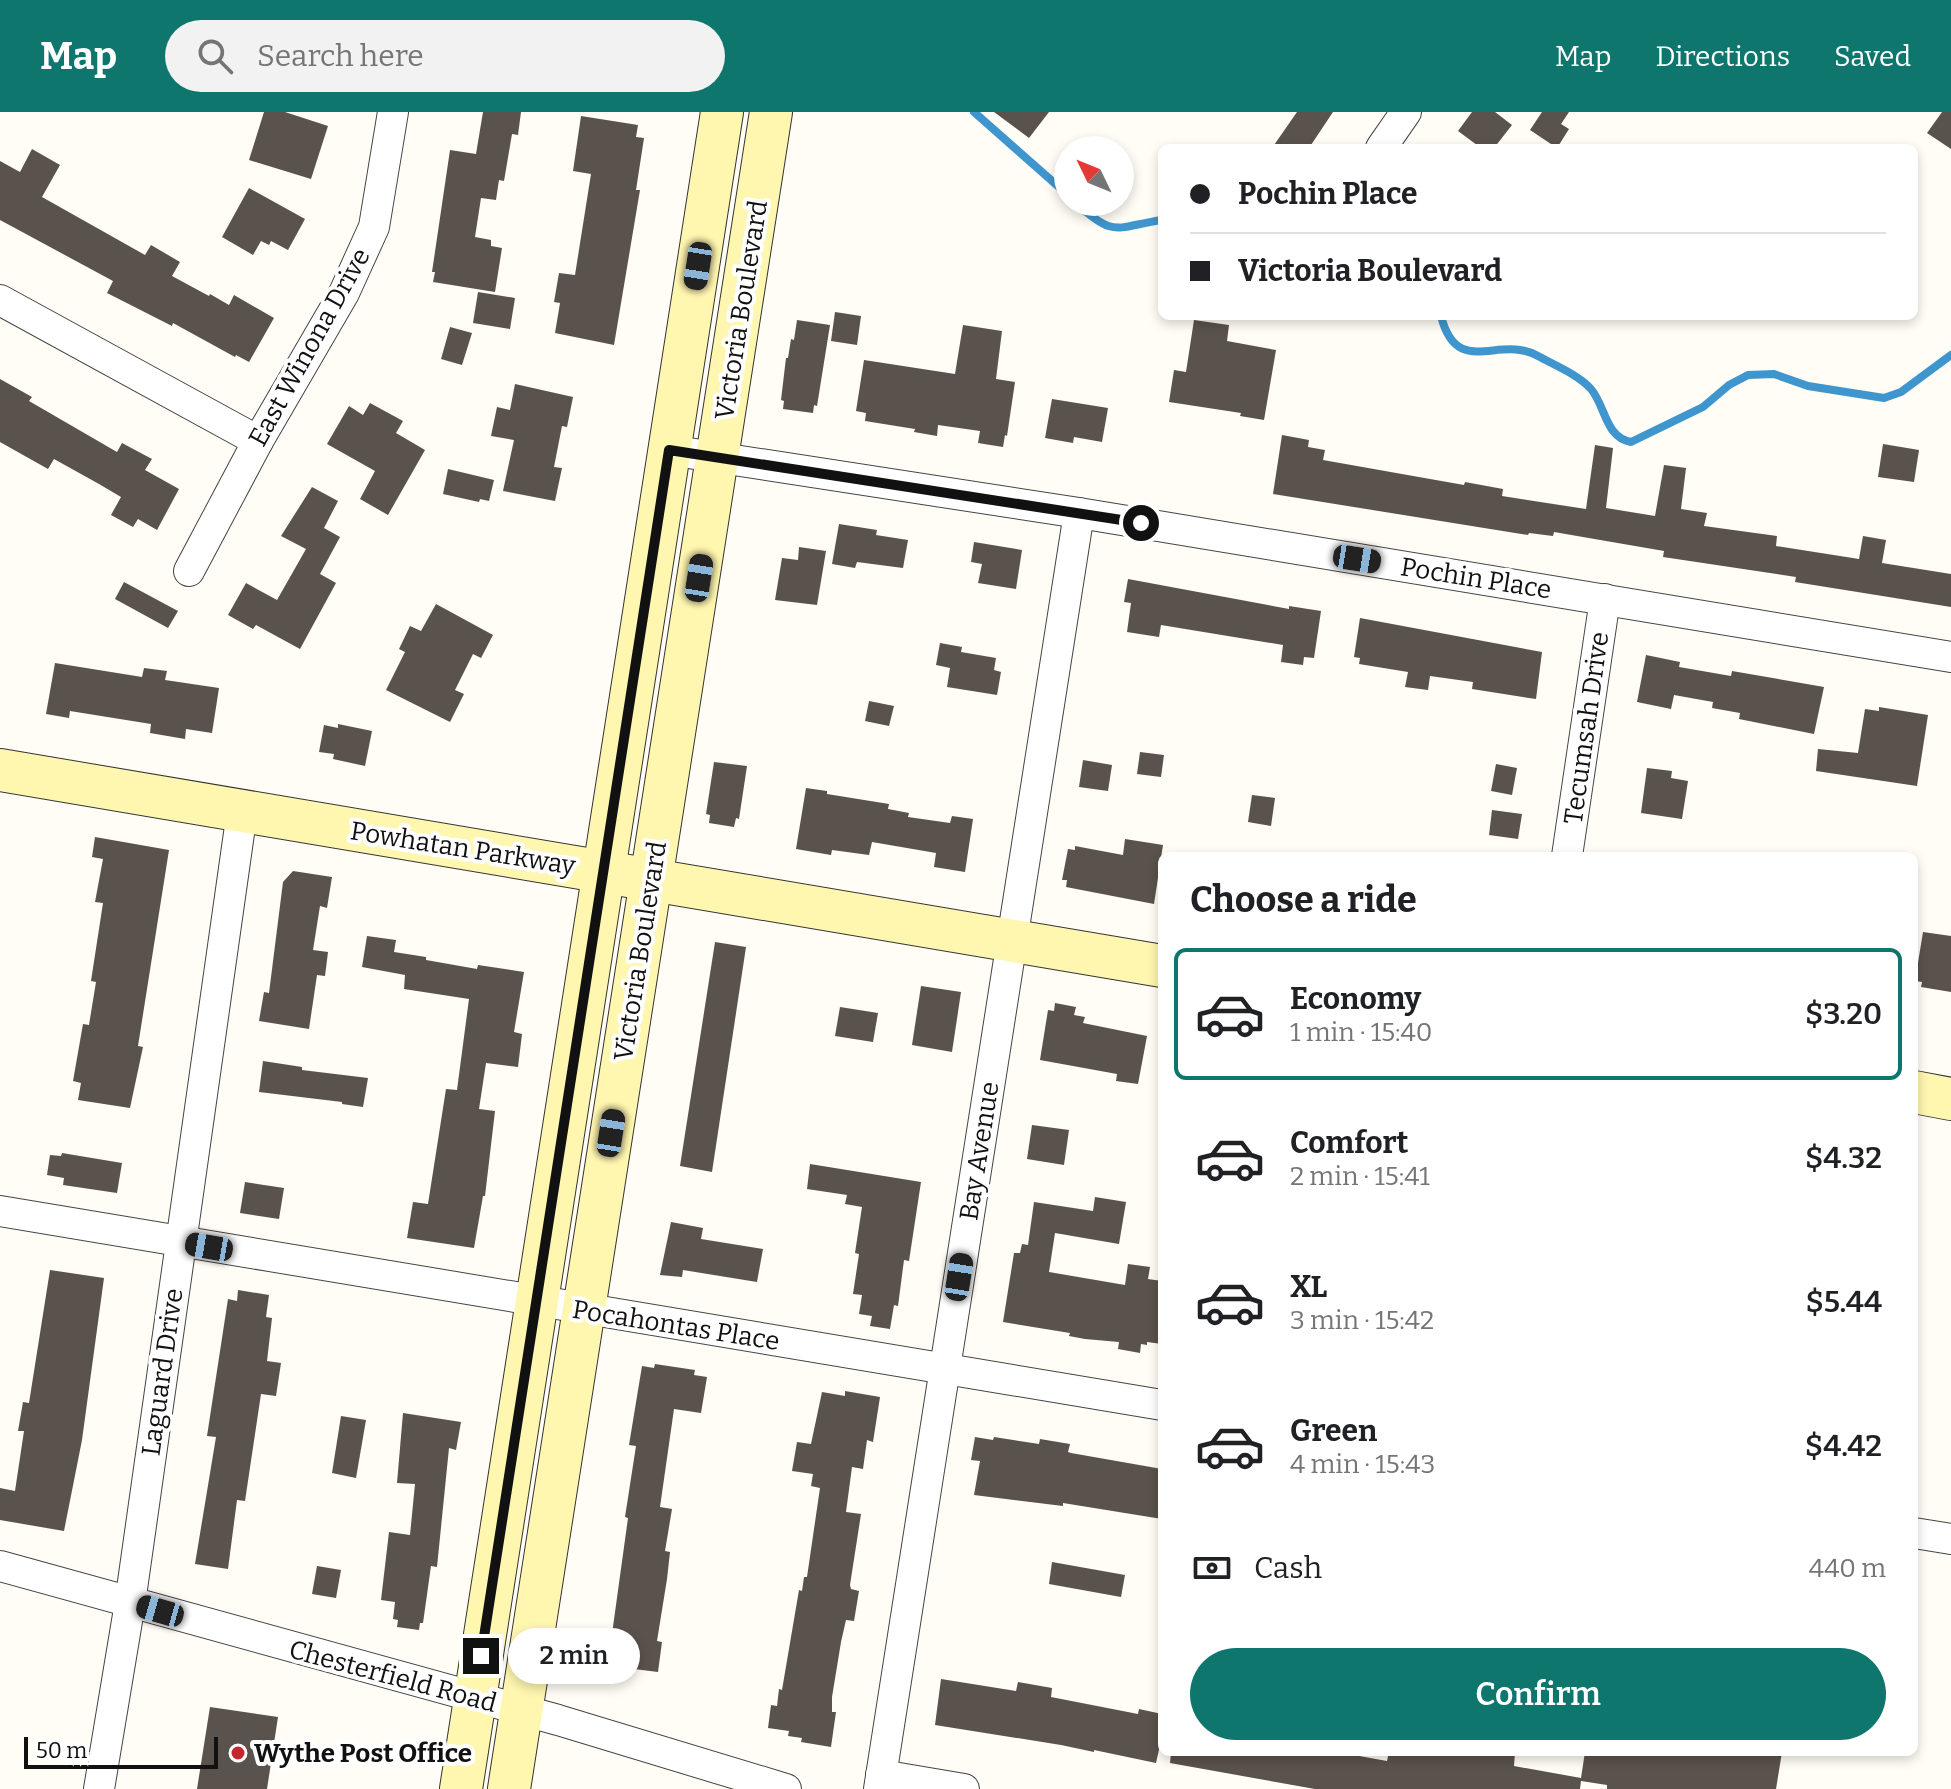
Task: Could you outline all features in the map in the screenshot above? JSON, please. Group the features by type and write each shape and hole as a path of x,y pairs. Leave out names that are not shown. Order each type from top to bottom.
{"main road":[{"name":"Victoria Boulevard","path":"461,1789 722,112"},
{"name":"Victoria Boulevard","path":"509,1789 771,112"},
{"name":"Powhatan Parkway","path":"0,770 1158,965"},
{"path":"1918,1093 1951,1099"}],"street":[{"name":"East Winona Drive","path":"189,571 258,441 344,293 374,227 393,112"},
{"path":"1384,144 1406,112"},
{"path":"0,300 258,441"},
{"name":"Pochin Place","path":"669,450 1079,513 1951,657"},
{"name":"Bay Avenue","path":"880,1782 1079,513"},
{"name":"Tecumsah Drive","path":"1568,852 1605,599"},
{"name":"Laguard Drive","path":"99,1789 130,1603 242,812"},
{"name":"Pocahontas Place","path":"0,1211 1158,1404"},
{"path":"1918,1534 1951,1539"},
{"name":"Chesterfield Road","path":"0,1566 521,1711 786,1789"},
{"path":"880,1782 964,1789"}],"building":[{"path":"264,112 285,112 328,126 311,179 249,160"},
{"path":"483,112 521,112 518,135 512,134 504,181 499,180 496,200 481,198 475,237 491,240 491,246 502,248 495,292 433,282 435,272 432,272 450,150 476,154"},
{"path":"994,112 1049,112 1029,138"},
{"path":"1297,112 1333,112 1312,144 1275,144"},
{"path":"1472,112 1495,112 1512,125 1497,144 1476,144 1458,131"},
{"path":"1542,112 1569,112 1561,124 1569,129 1560,144 1551,144 1530,130"},
{"path":"1942,112 1951,112 1951,149 1927,133"},
{"path":"581,116 638,125 636,137 644,138 636,190 640,190 614,345 555,333 560,303 554,302 559,273 575,275 591,174 573,171"},
{"path":"32,149 60,165 42,197 145,255 151,245 180,262 172,276 209,296 229,305 234,295 274,318 249,362 107,293 113,281 0,220 0,161 20,172"},
{"path":"249,188 305,219 288,250 271,241 269,245 261,241 253,255 222,237"},
{"path":"478,292 515,298 510,329 473,323"},
{"path":"835,312 861,316 857,345 831,341"},
{"path":"797,320 830,325 817,406 814,405 813,413 783,409 784,401 781,400 786,358 791,339 794,340"},
{"path":"1194,320 1229,325 1227,341 1276,350 1264,420 1240,416 1241,413 1169,402 1174,370 1186,372"},
{"path":"963,325 1002,331 996,379 1015,382 1003,447 978,443 980,431 938,425 937,436 865,421 866,413 856,411 864,360 955,374"},
{"path":"450,327 472,333 462,365 441,359"},
{"path":"0,379 32,397 29,401 117,452 122,443 152,459 145,470 179,489 157,530 138,519 133,527 111,515 121,497 99,484 54,459 48,469 0,442"},
{"path":"515,384 573,397 567,427 562,426 554,467 562,468 555,501 503,491 514,440 491,436 497,407 510,410"},
{"path":"1052,399 1108,408 1102,442 1074,437 1073,443 1045,438"},
{"path":"370,403 403,421 396,433 425,450 388,515 360,499 375,471 327,444 349,406 363,415"},
{"path":"1282,435 1309,440 1308,447 1325,450 1323,460 1503,489 1502,496 1586,509 1595,445 1613,448 1606,508 1655,516 1664,465 1686,468 1681,509 1707,513 1704,526 1777,536 1776,546 1859,559 1863,536 1886,540 1882,563 1951,574 1951,607 1795,582 1796,577 1663,557 1664,551 1554,532 1553,536 1528,535 1273,494"},
{"path":"1883,444 1919,450 1914,482 1878,477"},
{"path":"448,469 494,480 489,501 480,499 479,502 443,494"},
{"path":"312,487 338,501 324,528 340,537 320,574 336,583 300,649 256,625 253,629 228,615 246,583 277,600 306,549 281,536"},
{"path":"839,524 877,530 876,535 908,540 903,568 857,562 855,568 832,564"},
{"path":"974,542 1022,550 1016,589 978,583 982,564 971,562"},
{"path":"799,547 826,551 817,605 775,600 782,558 798,560"},
{"path":"1128,579 1289,609 1289,606 1321,611 1314,658 1304,657 1303,665 1281,662 1283,645 1161,625 1159,637 1127,632 1131,603 1124,602"},
{"path":"124,582 178,611 168,628 115,599"},
{"path":"436,604 493,635 481,658 473,654 455,690 464,694 450,722 386,690 405,652 399,649 410,626 421,631"},
{"path":"1360,618 1542,652 1536,699 1472,689 1473,682 1430,676 1428,690 1405,687 1408,672 1359,664 1360,658 1354,657"},
{"path":"940,643 962,647 961,652 996,658 994,670 1001,672 997,695 947,687 950,668 936,665"},
{"path":"1646,655 1680,662 1679,667 1731,676 1732,671 1824,687 1814,734 1739,719 1740,713 1712,708 1713,702 1674,695 1671,709 1637,702"},
{"path":"55,663 142,677 144,668 167,671 165,680 219,688 212,733 186,729 185,739 150,733 151,724 70,711 69,718 46,714"},
{"path":"869,701 894,706 889,726 865,721"},
{"path":"1879,707 1928,715 1917,786 1816,771 1818,749 1858,753 1865,709 1879,711"},
{"path":"338,724 372,731 365,766 333,759 334,754 319,752 324,725 338,728"},
{"path":"1140,752 1164,755 1161,777 1137,774"},
{"path":"1083,760 1112,765 1108,791 1079,787"},
{"path":"714,762 747,766 739,819 736,818 734,827 709,823 710,815 706,814"},
{"path":"1496,764 1517,768 1512,795 1491,791"},
{"path":"1647,768 1672,771 1671,778 1688,781 1682,819 1641,813"},
{"path":"806,788 889,804 888,809 909,813 908,817 950,823 952,816 973,819 965,872 934,867 936,853 872,842 869,855 832,850 831,855 796,849"},
{"path":"1252,795 1275,798 1271,826 1248,822"},
{"path":"1492,810 1522,814 1518,839 1489,835"},
{"path":"95,837 169,850 138,1046 143,1047 130,1108 78,1100 81,1083 73,1081 83,1024 89,1025 96,982 91,981 103,903 95,902 103,859 92,857"},
{"path":"1125,839 1163,845 1162,852 1158,852 1154,904 1066,887 1067,880 1062,880 1068,849 1075,850 1075,846 1123,855"},
{"path":"293,871 332,877 327,908 320,906 313,950 328,952 325,976 317,975 309,1029 259,1021 264,992 269,993 283,882"},
{"path":"1923,932 1951,936 1951,992 1921,987 1918,963"},
{"path":"367,936 396,940 394,952 426,957 426,960 477,969 478,965 524,972 514,1032 522,1034 518,1067 486,1063 479,1109 495,1111 485,1196 474,1248 407,1238 413,1202 428,1204 446,1089 457,1090 469,999 404,989 405,975 362,967"},
{"path":"715,942 746,947 712,1172 680,1166"},
{"path":"921,986 961,992 952,1052 912,1045"},
{"path":"1055,1003 1076,1007 1074,1015 1085,1017 1083,1023 1147,1036 1138,1084 1116,1081 1117,1074 1040,1060 1048,1010 1054,1011"},
{"path":"840,1007 878,1013 873,1042 835,1036"},
{"path":"263,1061 302,1067 302,1070 368,1078 363,1107 259,1092"},
{"path":"1032,1125 1069,1130 1064,1165 1027,1159"},
{"path":"62,1153 122,1163 117,1193 63,1185 64,1178 47,1175 50,1155 61,1156"},
{"path":"810,1164 921,1182 909,1261 904,1260 898,1306 894,1305 890,1329 870,1326 872,1316 859,1314 862,1295 853,1294 862,1207 845,1204 847,1195 807,1189"},
{"path":"245,1182 284,1188 279,1219 240,1213"},
{"path":"1095,1197 1126,1202 1119,1244 1055,1233 1049,1272 1125,1285 1128,1264 1150,1267 1148,1279 1158,1280 1158,1343 1141,1344 1140,1353 1118,1349 1119,1342 1085,1339 1069,1336 1070,1333 1003,1322 1014,1253 1020,1253 1022,1244 1028,1245 1034,1202 1093,1211"},
{"path":"671,1222 703,1228 701,1239 763,1249 757,1282 683,1270 682,1277 660,1275"},
{"path":"50,1270 104,1278 82,1440 64,1531 0,1520 0,1488 15,1491 24,1431 18,1431 23,1402 29,1403"},
{"path":"238,1290 269,1295 266,1317 272,1318 267,1361 281,1363 276,1396 261,1394 245,1501 237,1500 228,1569 195,1564 216,1437 207,1436 228,1299 237,1301"},
{"path":"655,1364 695,1370 694,1375 707,1377 701,1413 674,1409 660,1507 672,1509 665,1551 670,1552 667,1579 657,1641 662,1642 658,1672 610,1666 608,1663 636,1446 629,1445 642,1366 654,1368"},
{"path":"845,1391 880,1397 873,1442 867,1440 863,1469 852,1467 846,1512 861,1514 850,1585 851,1589 859,1591 854,1621 846,1620 841,1642 832,1697 832,1712 836,1712 831,1747 801,1742 802,1738 788,1736 789,1731 768,1728 771,1705 777,1706 779,1689 782,1690 799,1590 802,1591 804,1577 807,1577 820,1488 811,1486 813,1474 792,1471 797,1442 811,1444 822,1392 845,1396"},
{"path":"403,1413 461,1422 456,1450 449,1448 437,1567 431,1566 423,1623 420,1623 419,1630 397,1627 398,1620 393,1619 395,1602 381,1600 389,1532 410,1535 415,1484 397,1483"},
{"path":"341,1416 366,1420 356,1478 332,1473"},
{"path":"975,1437 1039,1444 1040,1439 1070,1444 1068,1452 1071,1453 1158,1468 1158,1518 1063,1503 1063,1506 974,1495 980,1461 971,1460"},
{"path":"1052,1562 1125,1575 1121,1597 1049,1584"},
{"path":"317,1566 341,1570 336,1598 312,1594"},
{"path":"941,1679 1016,1691 1018,1682 1052,1688 1051,1697 1138,1714 1139,1709 1158,1713 1158,1754 1156,1763 935,1725"},
{"name":"Wythe Post Office","path":"210,1707 278,1717 267,1789 197,1789"},
{"path":"1171,1756 1359,1756 1387,1761 1388,1756 1515,1756 1514,1766 1581,1778 1584,1756 1781,1756 1776,1789 1607,1789 1607,1785 1581,1781 1580,1789 1315,1789 1170,1763"}],"waterway":[{"path":"974,112 1054,183"},
{"path":"1091,216 1116,228 1158,221"},
{"path":"1442,320 1448,335 1457,346 1468,351 1523,351 1580,379 1596,396 1611,428 1622,439 1631,442 1703,407 1729,385 1748,375 1774,374 1808,386 1884,398 1901,392 1951,355"}],"place":[{"name":"Wythe Post Office","path":"238,1753"}],"route":[{"path":"481,1656 669,450 1141,523"}]}
